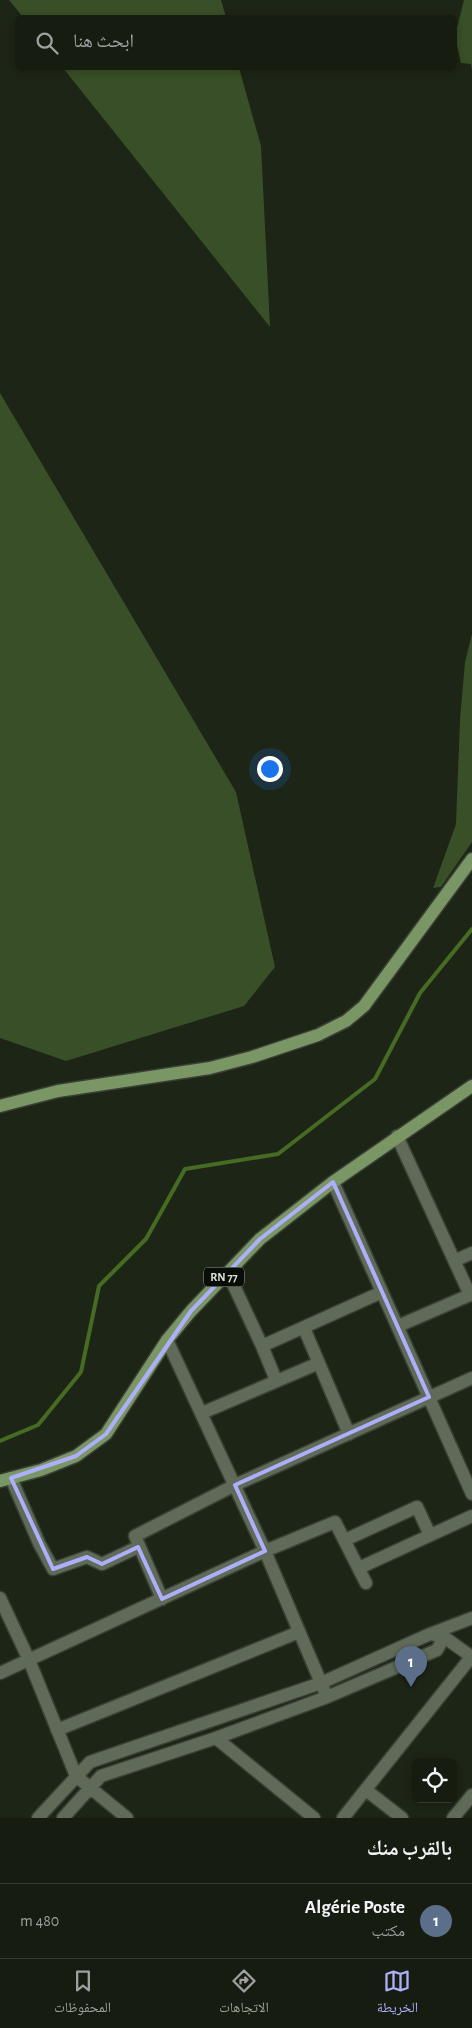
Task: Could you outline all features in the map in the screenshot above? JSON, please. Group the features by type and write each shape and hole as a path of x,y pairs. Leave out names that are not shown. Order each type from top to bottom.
{"main road":[{"path":"0,1106 58,1091 210,1068 252,1057 318,1034 346,1021 364,1006 472,859"},
{"name":"RN 77","path":"6,1480 41,1470 76,1456 106,1434 167,1340 191,1311 260,1239 333,1182 472,1086"}],"street":[{"path":"397,1136 471,1294 398,1326"},
{"path":"333,1182 472,1494"},
{"path":"456,1260 472,1253"},
{"path":"228,1273 276,1380"},
{"path":"262,1346 382,1292"},
{"path":"304,1328 349,1434"},
{"path":"167,1340 235,1485 327,1697"},
{"path":"202,1413 319,1362"},
{"path":"162,1599 134,1536 235,1485 472,1378"},
{"path":"6,1480 53,1569 87,1557 102,1564 138,1547"},
{"path":"344,1540 417,1507 430,1535"},
{"path":"359,1568 472,1516"},
{"path":"0,1673 335,1522 366,1583"},
{"path":"0,1598 29,1660 76,1776 127,1818"},
{"path":"38,1818 90,1762 321,1683 430,1634 472,1618"},
{"path":"57,1730 299,1632"},
{"path":"343,1818 472,1657 444,1637 430,1634"},
{"path":"63,1818 101,1776 216,1738 327,1697 437,1650 444,1637"},
{"path":"216,1738 314,1818"},
{"path":"366,1790 402,1818"},
{"path":"453,1818 472,1795"}],"highlighted area":[{"path":"333,1182 429,1397 235,1485 265,1551 162,1599 138,1547 102,1564 87,1557 53,1569 11,1478 76,1456 106,1434 191,1311 260,1239"}],"green space":[{"path":"9,0 221,0 225,15 21,15"},
{"path":"464,0 472,0 472,70 471,64 461,63 457,45 457,28"},
{"path":"65,70 240,70 261,146 270,327"},
{"path":"0,393 236,792 275,967 244,1006 66,1061 0,1038"},
{"path":"472,634 472,842 441,887 433,888 456,824 460,719 465,662"}],"waterway":[{"path":"0,1441 38,1425 81,1372 99,1286 146,1239 185,1169 278,1154 375,1079 420,993 472,929"}],"place":[{"name":"Algérie Poste","path":"411,1687"}]}
